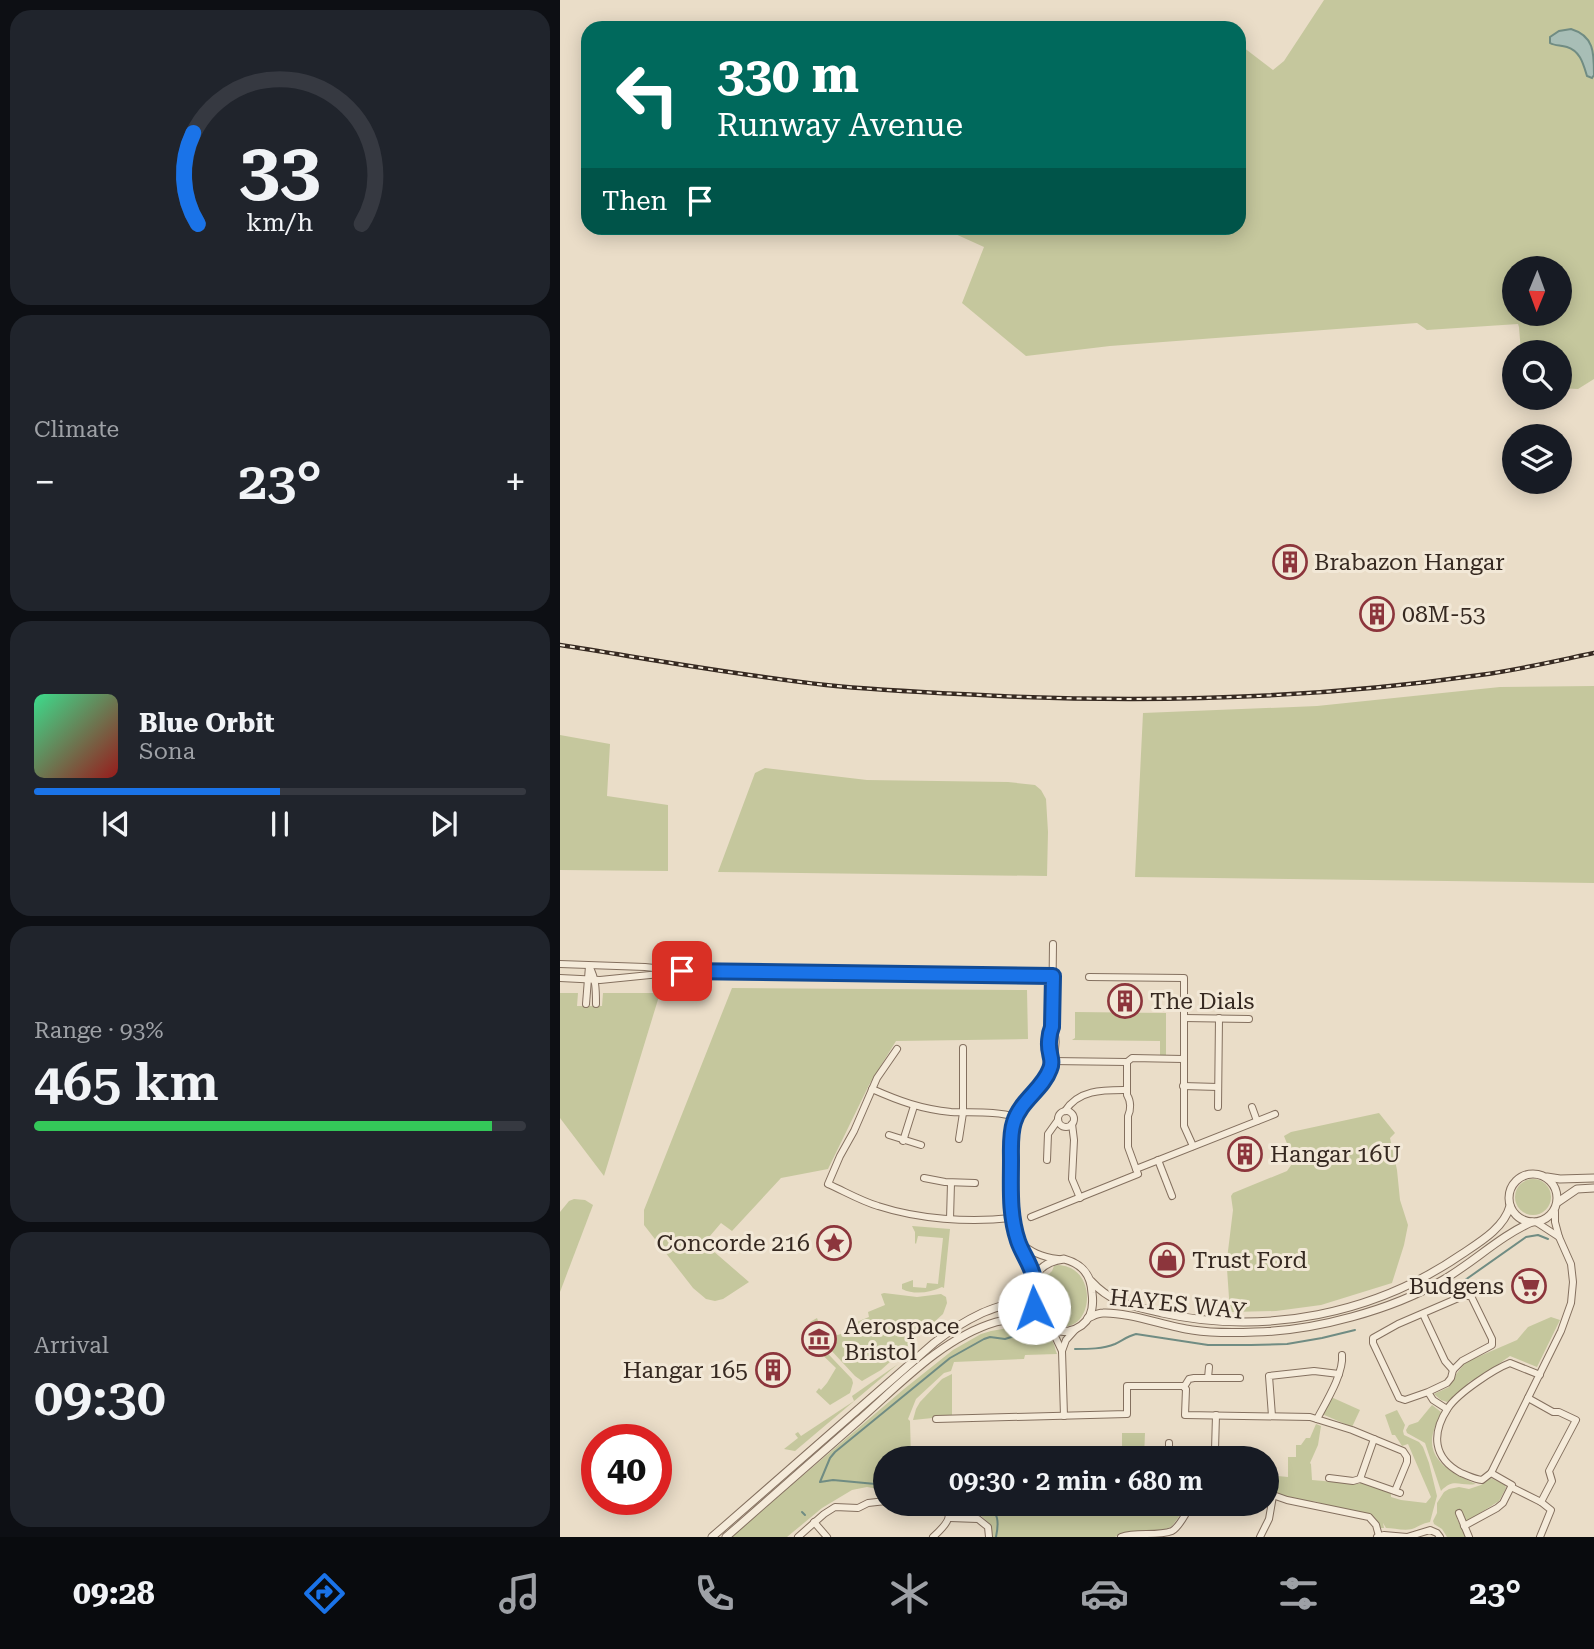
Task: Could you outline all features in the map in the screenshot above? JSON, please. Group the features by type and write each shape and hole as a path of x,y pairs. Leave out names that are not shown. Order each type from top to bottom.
{"street":[{"path":"1034,1278 1017,1239 1012,1218 1012,1140 1016,1117 1050,1070 1053,944"},
{"path":"560,964 682,971 1053,976"},
{"path":"586,1004 589,966"},
{"path":"589,966 597,989 596,1004"},
{"path":"560,978 595,979 682,971"},
{"path":"1088,977 1184,978 1184,1126 1193,1146"},
{"path":"1184,1018 1249,1019"},
{"path":"1219,1018 1219,1107"},
{"path":"959,1139 964,1048"},
{"path":"897,1049 877,1078 828,1184 881,1207 936,1218 1012,1218"},
{"path":"1052,1060 1127,1062 1132,1058 1183,1059"},
{"path":"1031,1217 1138,1174 1128,1147 1130,1099 1127,1062"},
{"path":"1184,1086 1218,1087"},
{"path":"872,1089 914,1106 1016,1117"},
{"path":"1047,1160 1048,1134 1059,1114 1073,1101 1095,1091 1128,1090"},
{"path":"903,1141 914,1106"},
{"path":"1252,1107 1257,1121"},
{"path":"1065,1111 1074,1116 1072,1179 1080,1198"},
{"path":"1136,1169 1275,1114"},
{"path":"1058,1120 1062,1126 1068,1127 1072,1124"},
{"path":"889,1135 921,1145"},
{"path":"1158,1160 1172,1196"},
{"path":"1559,1237 1515,1214 1508,1199 1511,1188 1518,1179 1531,1174 1560,1179 1594,1178"},
{"path":"1540,1375 1510,1363 1470,1388 1447,1409 1437,1438 1442,1458 1452,1468 1474,1479 1482,1480 1491,1472 1540,1375 1566,1321 1573,1295 1571,1265 1555,1222 1557,1189 1547,1177"},
{"path":"924,1178 975,1183"},
{"path":"950,1219 951,1182"},
{"path":"1558,1202 1577,1189 1594,1188"},
{"name":"HAYES WAY","path":"1091,1281 1106,1296 1124,1304 1212,1321 1248,1322 1313,1316 1351,1307 1418,1281 1478,1243 1502,1222 1510,1206"},
{"path":"1534,1222 1548,1218 1555,1212"},
{"name":"HAYES WAY","path":"1088,1318 1102,1313 1194,1330 1221,1332 1282,1331 1315,1326 1392,1304 1443,1281 1518,1228 1534,1222"},
{"path":"1017,1239 1041,1256 1076,1263 1091,1281 1091,1313 1066,1340 1062,1351 1064,1416"},
{"path":"1059,1259 1045,1265 1034,1278 1032,1289 1036,1316 1050,1329 1062,1351"},
{"path":"712,1537 941,1338 962,1323 1018,1301 1032,1289"},
{"path":"1463,1296 1471,1296 1492,1339 1492,1345 1453,1370 1447,1383 1402,1401 1373,1338 1398,1324 1463,1296"},
{"path":"1423,1314 1445,1361 1453,1370"},
{"path":"726,1537 947,1347 998,1322 1024,1320 1059,1332 1074,1330"},
{"path":"1317,1419 1339,1373 1342,1355"},
{"path":"1208,1378 1209,1367"},
{"path":"1272,1416 1269,1376 1314,1371 1349,1374"},
{"path":"1184,1387 1189,1379 1240,1378"},
{"path":"936,1419 1127,1414 1127,1386 1184,1387"},
{"path":"1184,1387 1185,1415 1307,1416 1374,1439 1403,1451 1407,1457 1398,1492 1360,1479 1353,1481 1329,1478"},
{"path":"1428,1392 1433,1400 1447,1409"},
{"path":"1528,1398 1553,1412 1576,1420 1549,1471 1552,1481 1541,1502"},
{"path":"1215,1446 1216,1415"},
{"path":"1360,1479 1374,1439"},
{"path":"1491,1472 1551,1510 1540,1537"},
{"path":"1464,1526 1503,1503 1512,1486"},
{"path":"1279,1496 1369,1517 1376,1525 1378,1536 1407,1536 1430,1530 1440,1537"},
{"path":"798,1537 835,1507 858,1508 873,1502"},
{"path":"1459,1513 1469,1537"},
{"path":"1121,1537 1172,1531 1183,1516"},
{"path":"1260,1537 1269,1516"},
{"path":"933,1537 950,1518 982,1521 988,1527 989,1537"},
{"path":"814,1522 827,1537"},
{"path":"1172,1531 1177,1537"}],"green space":[{"path":"1324,0 1594,0 1594,379 1578,389 1572,389 1572,340 1520,340 1519,326 1572,326 1572,256 1502,256 1502,325 1427,330 1417,323 1110,346 1026,356 962,303 984,247 957,235 1246,235 1246,49 1273,70 1284,61"},
{"path":"1594,686 1594,883 1135,877 1143,713 1317,706 1500,687"},
{"path":"560,735 610,744 607,796 668,805 668,871 560,870"},
{"path":"765,768 867,780 1008,782 1035,785 1046,799 1047,876 718,872 755,773"},
{"path":"732,988 1027,990 1028,1039 896,1041 869,1085 828,1169 781,1178 732,1231 721,1223 704,1243 749,1282 723,1299 715,1301 706,1299 693,1288 644,1225 644,1210"},
{"path":"560,993 578,993 577,1006 602,1006 603,993 660,993 604,1176 560,1118"},
{"path":"1075,1012 1166,1013 1166,1056 1160,1055 1160,1041 1072,1040 1075,1038"},
{"path":"1379,1113 1395,1133 1390,1138 1400,1200 1408,1225 1392,1283 1321,1305 1276,1311 1230,1312 1227,1269 1233,1193 1287,1171 1294,1161 1284,1136 1291,1132"},
{"path":"1533,1179 1546,1184 1551,1197 1546,1210 1533,1215 1520,1210 1515,1197 1520,1184"},
{"path":"574,1199 585,1200 593,1205 560,1292 560,1212"},
{"path":"912,1226 950,1229 944,1288 922,1292 902,1289 902,1284 913,1280 913,1287 926,1288 927,1283 938,1284 943,1238 918,1236 916,1244"},
{"path":"1054,1266 1072,1269 1081,1277 1086,1288 1084,1312 1078,1321 1068,1326 1055,1325 1046,1320 1041,1314 1038,1302 1038,1287 1043,1273 1049,1274"},
{"path":"881,1294 917,1297 941,1294 946,1297 947,1303 943,1314 881,1370 862,1381 816,1334 810,1322 817,1318 825,1339 847,1332 847,1326 869,1317 868,1312 885,1305"},
{"path":"1551,1317 1560,1320 1537,1367 1510,1356 1469,1382 1447,1402 1434,1394 1449,1387 1466,1362 1517,1340 1528,1327"},
{"path":"1014,1327 1041,1332 1053,1342 1057,1354 1025,1355 1024,1359 954,1362 951,1371 944,1373 916,1399 908,1419 911,1446 873,1446 873,1488 852,1490 822,1508 787,1537 731,1537 953,1350 991,1331"},
{"path":"810,1338 852,1379 850,1393 830,1405 816,1392 827,1383 836,1368 808,1341"},
{"path":"898,1364 795,1451 784,1449 798,1438 795,1434 798,1432 801,1436 854,1401 852,1396"},
{"path":"952,1374 952,1416 913,1420 920,1402 942,1379"},
{"path":"1331,1397 1360,1410 1352,1427 1322,1414"},
{"path":"1432,1405 1441,1412 1433,1433 1434,1452 1444,1466 1476,1484 1454,1483 1441,1491 1425,1443 1407,1433 1409,1425 1418,1422"},
{"path":"1397,1410 1405,1425 1404,1435 1423,1447 1437,1496 1430,1522 1409,1530 1386,1528 1383,1523 1384,1528 1379,1528 1372,1515 1279,1495 1279,1476 1288,1477 1288,1457 1296,1457 1296,1445 1301,1445 1306,1438 1310,1438 1316,1424 1321,1426 1318,1445 1310,1463 1312,1480 1358,1484 1363,1482 1391,1492 1391,1497 1426,1503 1431,1497 1408,1444 1402,1446 1395,1435 1392,1435 1385,1415"},
{"path":"1122,1433 1145,1433 1144,1446 1122,1446"},
{"path":"1491,1478 1505,1485 1499,1501 1466,1522 1457,1519 1466,1537 1447,1537 1433,1521 1437,1513 1437,1503 1444,1492 1459,1487 1469,1489"},
{"path":"981,1516 1179,1516 1172,1526 1165,1529 1129,1532 1115,1537 991,1537 989,1523"}],"water":[{"path":"1571,29 1584,36 1591,46 1594,67 1592,78 1587,76 1575,51 1550,43 1550,37 1559,31"}],"waterway":[{"path":"1443,1294 1452,1293 1458,1285 1526,1237 1538,1235 1548,1239"},
{"path":"1075,1349 1106,1347 1136,1334 1208,1345 1251,1345 1287,1344 1355,1330"},
{"path":"873,1484 833,1480 820,1482 835,1452 950,1358 984,1339 1005,1339 1024,1333"},
{"path":"802,1512 805,1515"},
{"path":"996,1516 996,1537"}],"railway":[{"path":"560,645 826,685 1000,696 1120,699 1240,697 1360,689 1494,673 1594,653"}],"place":[{"name":"Brabazon Hangar","path":"1290,562"},
{"name":"08M-53","path":"1377,614"},
{"name":"The Dials","path":"1125,1001"},
{"name":"Hangar 16U","path":"1245,1154"},
{"name":"Concorde 216","path":"834,1243"},
{"name":"Trust Ford","path":"1167,1260"},
{"name":"Budgens","path":"1529,1286"},
{"name":"Aerospace Bristol","path":"819,1339"},
{"name":"Hangar 165","path":"773,1370"}],"route":[{"path":"682,971 1053,976 1050,1070 1016,1117 1012,1140 1012,1218 1021,1252 1034,1278 1034,1308"}]}
